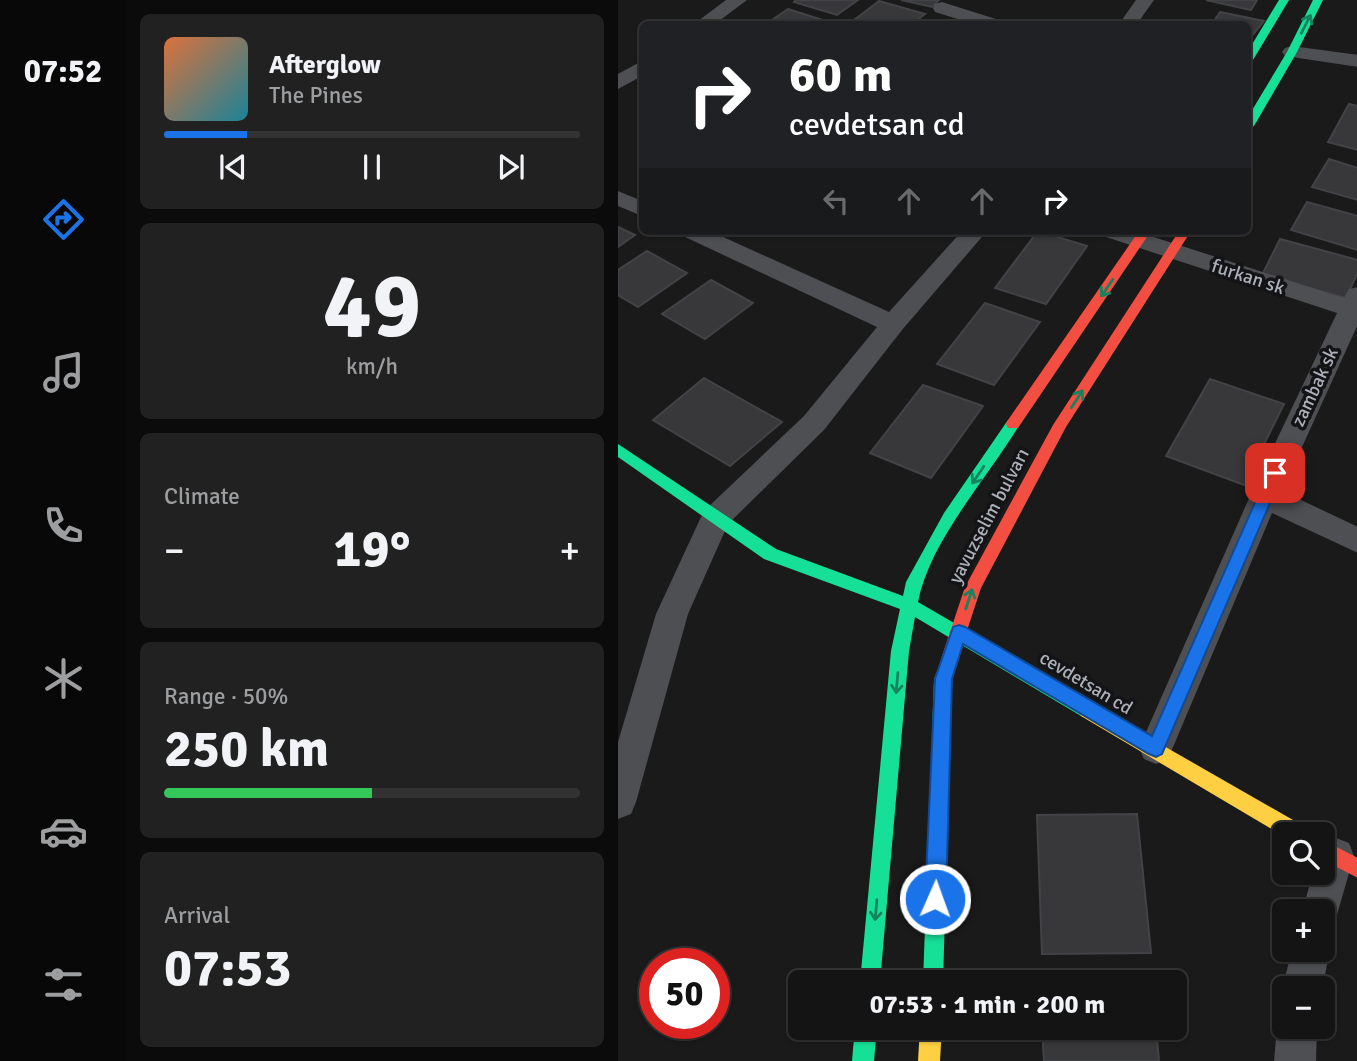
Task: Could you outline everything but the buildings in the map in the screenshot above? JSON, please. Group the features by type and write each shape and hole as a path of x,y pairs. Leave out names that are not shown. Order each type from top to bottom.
{"main road":[{"path":"1251,55 1284,0"},
{"path":"1251,121 1292,52 1318,0"},
{"name":"yavuzselim bulvarı","path":"932,970 943,679 973,587 1060,425 1182,235"},
{"path":"871,970 900,651 914,582 950,517 1142,236"},
{"name":"cevdetsan cd","path":"618,449 770,554 909,605 1278,822"},
{"path":"864,1061 865,1040"},
{"path":"929,1061 930,1040"}],"street":[{"path":"708,21 738,0"},
{"path":"1130,21 1145,0"},
{"path":"927,21 946,4 985,21"},
{"path":"1292,52 1357,61"},
{"path":"618,83 639,69"},
{"path":"618,198 639,208"},
{"path":"700,235 893,324"},
{"path":"618,802 672,614 716,517 814,423 893,324 971,235"},
{"name":"furkan sk","path":"1142,236 1172,252 1355,306"},
{"name":"zambak sk","path":"1156,748 1265,496 1355,306"},
{"path":"1265,496 1357,541"},
{"path":"1325,899 1339,858"},
{"path":"1295,1061 1296,1039"}],"traffic: fast":[{"path":"1251,55 1284,0"},
{"path":"1251,121 1292,52 1318,0"},
{"path":"871,970 900,651 914,582 950,517 1013,424"},
{"path":"618,449 770,554 909,605 1087,710"},
{"path":"933,970 943,679 950,659"},
{"path":"863,1061 865,1040"}],"traffic: slow":[{"path":"1087,710 1278,822"},
{"path":"929,1061 930,1040"}],"traffic: jam":[{"path":"1013,424 1142,235"},
{"path":"950,659 973,587 1060,425 1182,235"},
{"path":"1335,856 1358,869"}],"route":[{"path":"935,899 943,679 959,632 1156,748 1275,473"}]}
